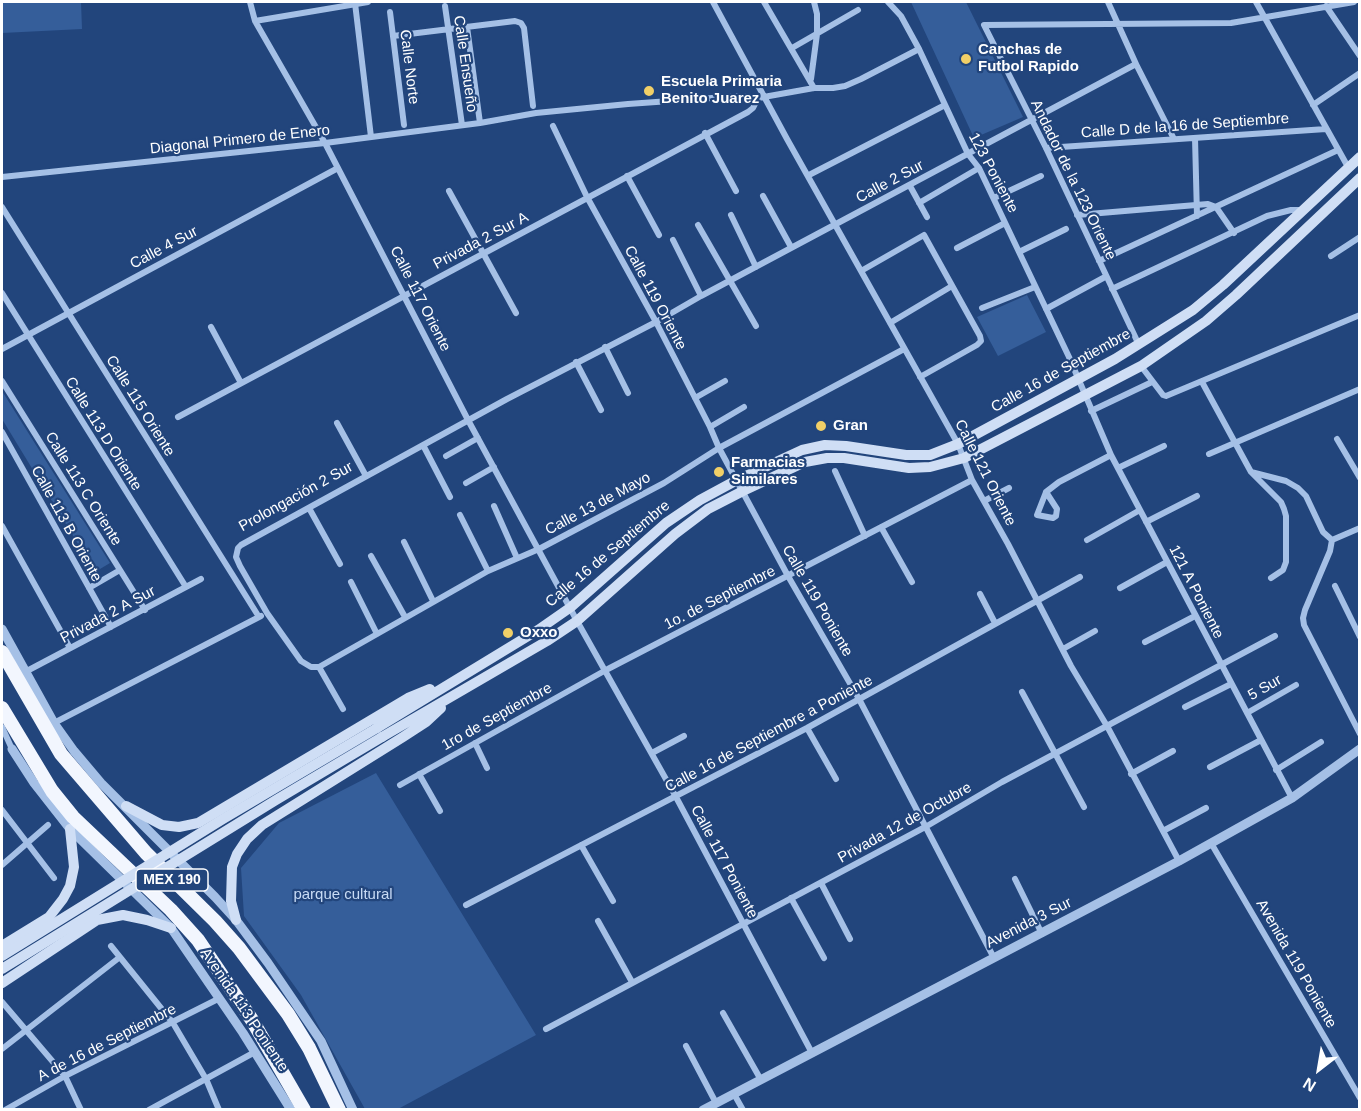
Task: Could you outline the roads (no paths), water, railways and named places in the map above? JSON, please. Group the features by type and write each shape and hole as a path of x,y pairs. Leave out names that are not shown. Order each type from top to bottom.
{"highway":[{"name":"MEX 190","path":"2,652 49,726 61,754 146,853 239,948 288,1014 309,1048 339,1110"},
{"name":"MEX 190","path":"2,708 18,747 74,818 171,910 198,940 252,1020 304,1110"}],"main road":[{"name":"Calle 16 de Septiembre","path":"2,969 268,805 380,733 455,679 571,608 666,523 700,500 802,450 825,445 906,455 930,455 958,444 1138,345 1193,310 1223,285 1359,157"},
{"name":"Calle 16 de Septiembre","path":"2,956 270,790 457,693 547,641 577,621 675,534 708,509 805,462 844,458 909,468 930,467 964,458 1141,366 1198,327 1221,308 1359,178"},
{"path":"126,806 162,825 179,827 198,823 408,698 455,679"},
{"path":"236,920 231,901 232,867 247,839 262,825 426,722 457,693"},
{"path":"2,945 48,916 63,899 70,886 74,867 70,829"},
{"path":"2,982 97,920 111,916 134,916 171,928"}],"street":[{"name":"Calle 117 Oriente","path":"250,2 255,21 325,143 468,420 577,621"},
{"path":"255,21 368,2"},
{"name":"Calle 121 Oriente","path":"713,2 958,444 972,480 1179,861"},
{"path":"764,2 814,88"},
{"path":"810,80 817,34 817,14 814,2"},
{"name":"123 Poniente","path":"888,2 901,16 968,154 980,168 1086,393"},
{"path":"1108,2 1174,139"},
{"path":"1256,2 1348,167"},
{"path":"1119,23 1208,25 1231,23 1354,2"},
{"path":"355,3 371,137"},
{"name":"Calle Ensueño","path":"445,6 462,125"},
{"path":"1326,6 1359,56"},
{"path":"792,48 858,10"},
{"name":"Calle Norte","path":"390,12 404,125"},
{"path":"393,36 515,21 521,23 524,28 533,106"},
{"name":"Andador de la 123 Oriente","path":"1119,23 984,25 1046,148 1138,345"},
{"name":"Calle Ensueño","path":"467,27 480,123"},
{"name":"Diagonal Primero de Enero","path":"2,177 325,143 480,123 536,113 740,96 758,98 814,88 845,86 919,49"},
{"name":"Calle 2 Sur","path":"656,322 791,247 910,186 1136,64"},
{"path":"1313,105 1359,73"},
{"name":"Privada 2 Sur A","path":"178,417 748,112 758,98"},
{"path":"809,176 945,105"},
{"name":"Calle 119 Oriente","path":"553,126 587,197 656,322 737,480"},
{"name":"Calle D de la 16 de Septiembre","path":"1046,148 1326,129"},
{"path":"705,133 736,191"},
{"path":"1195,138 1197,216"},
{"path":"1099,261 1338,150"},
{"name":"Calle 4 Sur","path":"2,349 338,168"},
{"path":"919,203 980,168"},
{"path":"627,176 659,235"},
{"path":"994,198 1041,176"},
{"path":"910,186 927,217"},
{"path":"449,191 516,313"},
{"path":"763,196 791,247"},
{"path":"1077,215 1208,204 1216,207 1234,233"},
{"name":"Calle 115 Oriente","path":"2,207 259,617"},
{"path":"1112,289 1267,216 1291,210 1302,210"},
{"path":"731,215 756,267"},
{"path":"957,248 1005,223"},
{"path":"699,225 756,326"},
{"path":"1019,252 1066,230"},
{"path":"861,271 924,235 981,341 920,377"},
{"path":"1330,256 1359,237"},
{"path":"673,240 701,296"},
{"path":"1046,309 1105,277"},
{"path":"890,323 952,286"},
{"path":"982,308 1035,287"},
{"name":"Calle 113 D Oriente","path":"2,293 186,587"},
{"path":"1141,366 1166,396 1359,315"},
{"name":"Prolongación 2 Sur","path":"267,613 236,557 241,544 576,362 656,322"},
{"path":"211,327 241,383"},
{"path":"605,347 628,393"},
{"name":"Calle 13 de Mayo","path":"319,667 488,571 539,549 664,483 719,448 904,350"},
{"path":"576,362 601,410"},
{"name":"Calle 113 C Oriente","path":"2,381 145,609"},
{"path":"695,399 725,381"},
{"path":"1091,411 1152,382"},
{"path":"1202,382 1251,472 1281,502 1286,516 1286,562 1283,570 1271,578"},
{"path":"1209,454 1359,389"},
{"name":"121 A Poniente","path":"1086,393 1091,411 1111,455 1292,798"},
{"path":"710,428 744,406"},
{"path":"337,423 366,476"},
{"name":"Calle 113 B Oriente","path":"2,432 111,627"},
{"path":"446,456 478,438"},
{"path":"1337,439 1359,478"},
{"path":"423,445 450,497"},
{"path":"1118,468 1164,446"},
{"path":"1046,492 1111,455"},
{"path":"466,483 494,467"},
{"path":"835,471 865,536"},
{"path":"1251,472 1286,481 1298,488 1306,496 1323,532 1332,540"},
{"name":"Calle 119 Poniente","path":"737,480 788,576 859,699 994,958"},
{"name":"1o. de Septiembre","path":"606,670 972,480"},
{"path":"984,501 1009,488"},
{"path":"1146,522 1197,496"},
{"path":"494,506 517,558"},
{"path":"309,508 340,564"},
{"path":"1087,540 1140,510"},
{"path":"460,515 488,571"},
{"path":"2,526 70,648"},
{"path":"881,527 912,582"},
{"path":"1332,540 1359,528"},
{"path":"1332,540 1305,610 1304,625 1359,734"},
{"path":"404,542 433,601"},
{"path":"371,556 405,617"},
{"path":"1120,588 1167,562"},
{"path":"88,588 120,570"},
{"name":"Calle 16 de Septiembre a Poniente","path":"466,905 807,728 1080,577"},
{"name":"Privada 2 A Sur","path":"25,672 201,579"},
{"path":"351,582 377,634"},
{"path":"1335,586 1359,637"},
{"path":"980,594 995,623"},
{"path":"49,726 267,613 301,660 311,667 319,667 343,710"},
{"path":"1145,642 1195,616"},
{"name":"Calle 117 Poniente","path":"577,621 676,797 812,1053"},
{"path":"2,629 25,672 49,726 101,783 191,871 236,920 321,1041 353,1110"},
{"path":"1063,650 1095,631"},
{"name":"Privada 12 de Octubre","path":"546,1029 927,826 1002,782 1275,636"},
{"name":"1ro de Septiembre","path":"400,784 606,670"},
{"path":"1185,707 1231,684"},
{"name":"5 Sur","path":"1247,713 1296,685"},
{"path":"1022,692 1084,807"},
{"path":"2,727 18,747 2,754"},
{"path":"807,728 836,779"},
{"path":"652,753 684,736"},
{"path":"1210,767 1261,740"},
{"path":"1276,770 1321,742"},
{"path":"475,743 487,768"},
{"name":"Avenida 113 Poniente","path":"18,747 34,783 70,829 171,928 255,1052 288,1109"},
{"name":"Avenida 3 Sur","path":"704,1110 1179,861 1292,798 1359,749"},
{"path":"1131,774 1173,751"},
{"path":"419,774 440,811"},
{"path":"1163,831 1206,808"},
{"path":"2,810 54,878"},
{"path":"2,865 48,825"},
{"name":"Avenida 119 Poniente","path":"1211,843 1359,1098"},
{"path":"581,844 613,901"},
{"path":"1015,879 1041,934"},
{"path":"821,883 850,939"},
{"path":"791,898 824,958"},
{"path":"598,921 632,982"},
{"path":"111,946 173,1023 206,1079 219,1110"},
{"path":"2,1049 120,957"},
{"name":"A de 16 de Septiembre","path":"4,1110 65,1076 220,998"},
{"path":"2,1002 65,1076 81,1110"},
{"path":"723,1013 761,1080"},
{"path":"686,1046 716,1103"},
{"path":"149,1110 255,1052"},
{"path":"734,1094 743,1110"}],"place":[{"name":"Canchas de Futbol Rapido","path":"966,59"},
{"name":"Escuela Primaria Benito Juarez","path":"649,91"},
{"name":"Gran","path":"821,426"},
{"name":"Farmacias Similares","path":"719,472"},
{"name":"Oxxo","path":"508,633"}],"park label":[{"name":"parque cultural","path":"343,895"}]}
